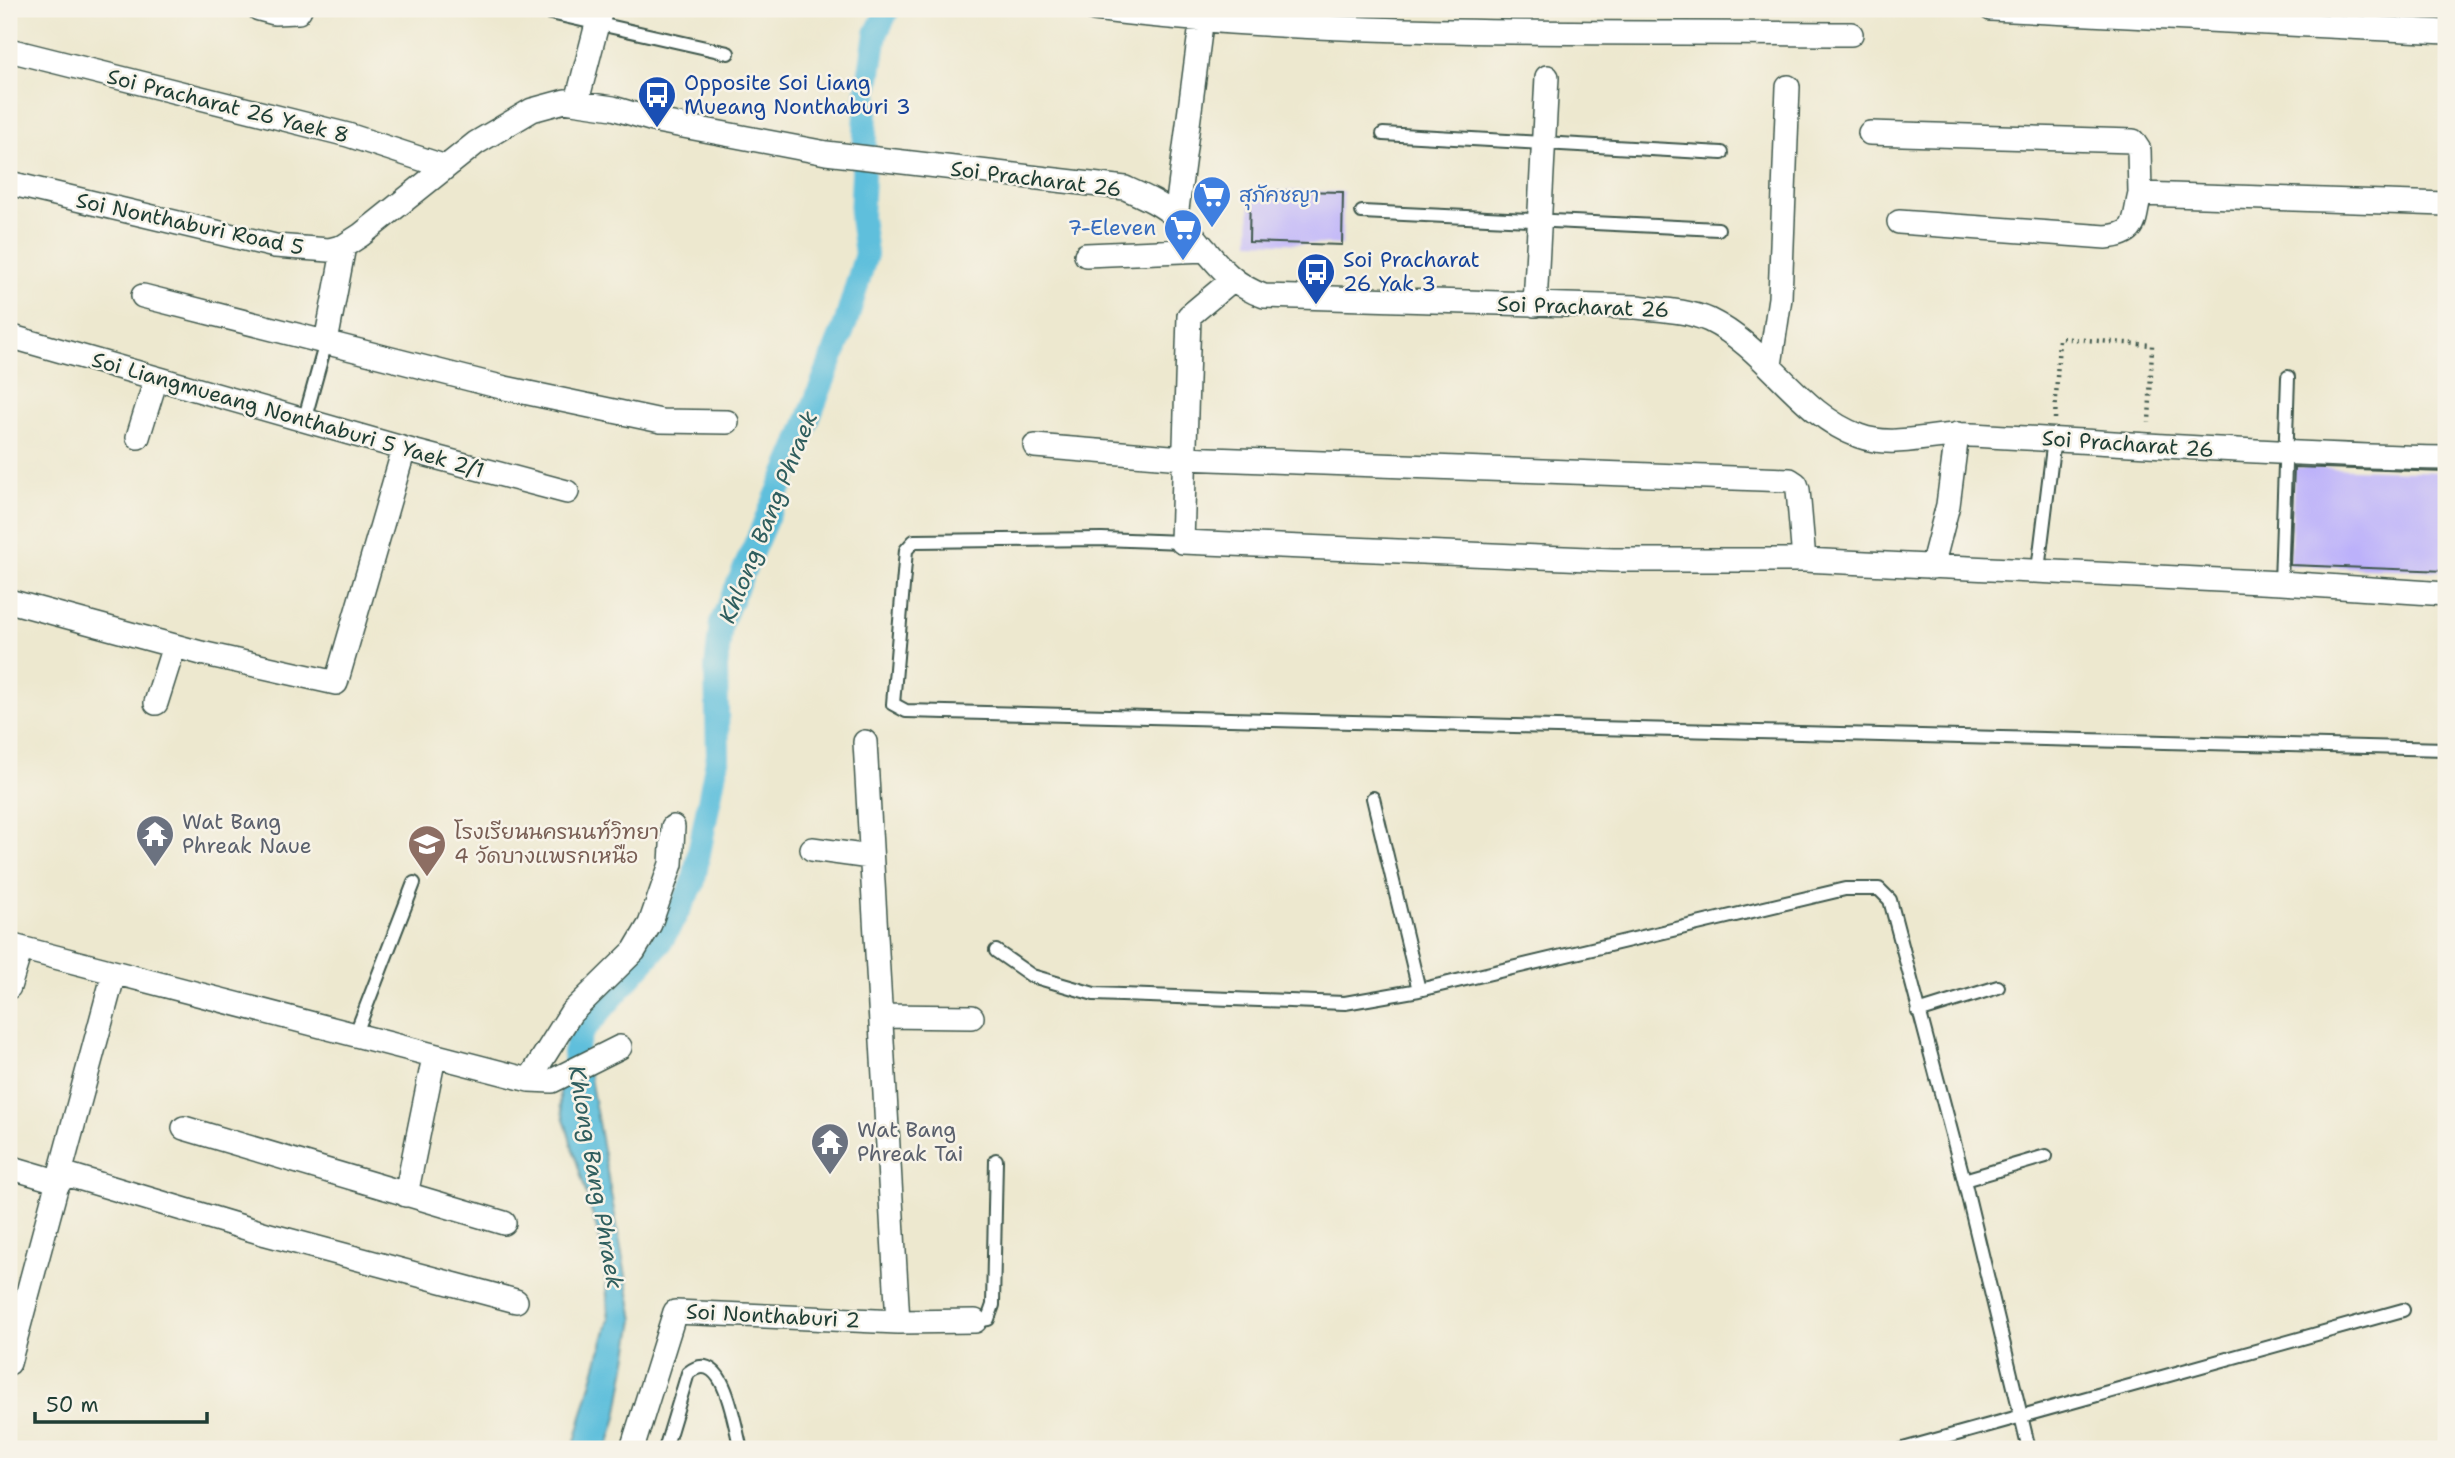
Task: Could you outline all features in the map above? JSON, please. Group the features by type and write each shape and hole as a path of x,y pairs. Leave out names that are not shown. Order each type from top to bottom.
{"street":[{"path":"259,9 274,13 298,12 300,9"},
{"path":"1094,9 1202,14 1366,28 1851,34"},
{"path":"1991,9 2446,32"},
{"path":"1176,217 1202,14"},
{"path":"326,342 344,246 476,143 532,110 577,101 600,17"},
{"name":"Soi Pracharat 26 Yaek 8","path":"9,50 348,135 446,167"},
{"path":"1535,305 1547,77"},
{"path":"1770,366 1780,298 1788,87"},
{"name":"Soi Pracharat 26","path":"577,101 612,107 657,121 826,153 1125,188 1156,202 1176,217 1232,280 1239,286 1264,296 1684,312 1709,320 1734,336 1828,420 1860,436 1887,441 1957,434 2286,455 2446,458"},
{"path":"1870,133 2133,141 2139,150 2140,194 2132,228 2124,235 2106,237 1899,222"},
{"name":"Soi Nonthaburi Road 5","path":"9,183 275,246 329,250 344,246"},
{"path":"2140,194 2446,204"},
{"path":"1086,255 1206,250"},
{"path":"1232,280 1189,316 1182,542 1613,560 1804,560 2038,570 2446,594"},
{"path":"144,296 482,383 661,421 727,422"},
{"name":"Soi Liangmueang Nonthaburi 5 Yaek 2/1","path":"9,336 404,449 567,492"},
{"path":"138,437 156,379"},
{"path":"1932,567 1948,505 1957,434"},
{"path":"1035,446 1183,458 1790,480 1796,484 1798,490 1804,560"},
{"path":"9,601 174,646 336,683 404,449"},
{"path":"156,703 174,646"},
{"path":"865,742 898,1322"},
{"path":"541,1080 562,1025 634,951 650,924 671,864 673,827"},
{"path":"812,849 870,857"},
{"path":"14,962 114,973 356,1033 434,1057 541,1080 620,1047"},
{"path":"9,1363 114,973"},
{"path":"882,1016 972,1017"},
{"path":"406,1195 434,1057"},
{"path":"184,1128 504,1223"},
{"path":"9,1167 61,1177 516,1301"},
{"name":"Soi Nonthaburi 2","path":"632,1449 675,1312 898,1322 975,1321"}],"lane":[{"path":"533,9 600,17 728,53"},
{"path":"1383,134 1721,153"},
{"path":"1362,212 1718,229"},
{"path":"304,421 326,342"},
{"path":"2281,583 2288,377"},
{"path":"2038,570 2054,439"},
{"path":"1182,542 1102,539 914,541 906,550 893,704 906,711 2446,749"},
{"path":"1373,798 1419,990"},
{"path":"356,1033 414,883"},
{"path":"996,951 1032,976 1094,994 1345,1003 1419,990 1845,889 1872,887 1886,892 1964,1180 2029,1449"},
{"path":"1918,1012 1998,987"},
{"path":"1964,1180 2046,1156"},
{"path":"975,1321 988,1319 993,1305 996,1160"},
{"path":"1903,1449 2403,1310"},
{"path":"665,1449 688,1373 696,1367 710,1367 720,1375 741,1449"}],"path":[{"path":"2054,439 2059,338 2152,345 2148,445"}],"water":[{"path":"589,1073 634,1320 617,1417 607,1449 573,1449 609,1319 603,1250 560,1105 560,1083"}],"building":[{"path":"1250,190 1343,192 1342,245 1249,242"},
{"path":"2294,467 2446,472 2446,571 2290,565"}],"waterway":[{"name":"Khlong Bang Phraek","path":"579,1088 574,1053 582,1032 661,942 693,884 718,755 716,668 721,623 796,451 846,322 866,254 861,217 867,91 876,34 888,9"}],"place":[{"name":"Opposite Soi Liang Mueang Nonthaburi 3","path":"657,129"},
{"name":"สุภัคชญา","path":"1212,229"},
{"name":"7-Eleven","path":"1183,262"},
{"name":"Soi Pracharat 26 Yak 3","path":"1316,306"},
{"name":"Wat Bang Phreak Naue","path":"155,868"},
{"name":"โรงเรียนนครนนท์วิทยา 4 วัดบางแพรกเหนือ","path":"427,878"},
{"name":"Wat Bang Phreak Tai","path":"830,1176"}]}
